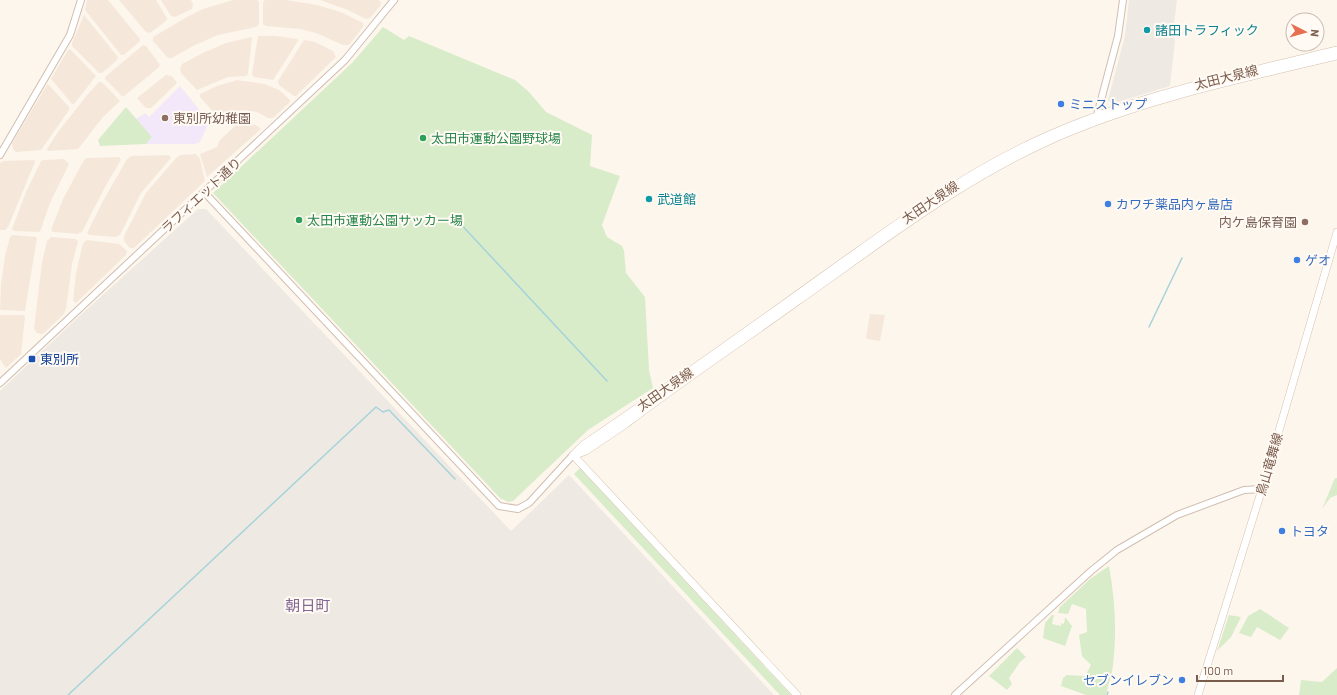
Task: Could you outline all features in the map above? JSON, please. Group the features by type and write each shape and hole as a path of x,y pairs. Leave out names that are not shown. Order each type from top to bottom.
{"main road":[{"name":"太田大泉線","path":"573,455 582,446 705,361 934,198 1020,149 1097,115 1172,91 1337,50"},
{"name":"太田大泉線","path":"573,455 586,451 900,228 967,183 1019,155 1095,122 1188,93 1337,56"},
{"name":"鳥山竜舞線","path":"1198,695 1262,490 1337,232"},
{"path":"573,455 797,695"}],"street":[{"path":"0,155 70,35 81,0"},
{"name":"ラフィエット通り","path":"0,383 345,60 393,0"},
{"path":"1095,122 1118,36 1123,0"},
{"path":"204,192 499,506 518,510 529,503 573,455"},
{"path":"956,695 1074,586 1117,550 1177,514 1244,490 1262,490"}],"shaded area":[{"path":"87,0 108,0 140,39 140,41 124,55 121,55 85,10"},
{"path":"119,0 156,0 167,18 166,21 150,33 146,32"},
{"path":"161,0 191,0 193,4 192,9 175,17 171,16"},
{"path":"233,0 257,0 259,2 259,24 256,27 218,35 193,46 172,58 168,58 153,41 153,37 187,17 203,9"},
{"path":"265,0 286,0 317,5 341,12 363,23 363,27 349,45 343,45 316,33 300,29 266,26 263,24 263,2"},
{"path":"320,0 379,0 381,2 380,6 370,18 366,19 348,10"},
{"path":"1129,0 1177,0 1173,32 1175,42 1170,86 1112,104 1108,100 1125,36"},
{"path":"84,15 118,57 117,60 102,73 99,73 72,46"},
{"path":"258,36 276,36 297,39 298,41 273,80 254,77 252,74"},
{"path":"252,37 248,74 246,76 228,77 197,90 181,73 180,69 182,64 205,52 226,43"},
{"path":"304,40 315,42 333,51 336,57 296,96 294,96 279,85 278,81"},
{"path":"143,45 146,46 160,65 123,97 105,79 105,77"},
{"path":"70,49 96,76 74,104 72,104 51,79"},
{"path":"166,75 172,76 177,83 151,108 146,108 137,98"},
{"path":"237,80 265,84 279,90 290,100 290,102 273,118 268,118 257,112 243,110 216,115 200,97 200,94 217,86"},
{"path":"99,82 102,82 120,101 103,117 78,149 48,151 47,149 58,132"},
{"path":"47,85 49,85 69,107 69,110 41,150 16,152 13,149 12,143"},
{"path":"180,86 209,122 200,142 195,144 146,144 152,137 136,119 145,113 149,117"},
{"path":"241,123 256,125 261,129 207,177 200,154 217,147 220,140 236,125"},
{"path":"196,154 200,159 205,181 134,248 130,248 124,241 124,236 146,193 177,157 181,155"},
{"path":"169,155 171,158 141,193 120,235 116,237 89,235 87,233 127,159 132,156"},
{"path":"119,157 121,160 105,187 82,232 78,234 53,232 51,230 63,199 84,160 87,158"},
{"path":"64,159 69,164 50,203 40,232 14,231 12,229 26,192 41,161"},
{"path":"34,160 35,162 8,227 5,230 0,230 0,163 3,161"},
{"path":"198,209 206,209 511,531 569,475 774,695 0,695 0,391 75,320"},
{"path":"13,235 37,238 25,311 0,310 1,284 5,256 10,237"},
{"path":"51,237 76,239 78,242 72,264 66,309 64,314 43,334 37,333 34,329 42,262 47,241"},
{"path":"87,240 119,244 127,251 126,255 76,303 73,301 76,273 83,243"},
{"path":"870,314 885,315 880,341 867,339 866,337"},
{"path":"0,315 24,315 25,317 21,354 6,368 0,359"}],"green space":[{"path":"383,27 404,40 409,36 515,80 529,92 546,112 592,135 590,166 620,176 602,225 607,237 622,246 624,251 626,273 645,297 649,370 653,388 588,430 513,501 508,502 500,498 213,193 353,62"},
{"path":"126,107 152,137 146,144 100,146 98,140"},
{"path":"580,468 791,695 780,695 574,474"},
{"path":"1335,478 1337,478 1337,495 1330,498 1322,509"},
{"path":"1109,566 1115,616 1115,640 1112,669 1106,695 1086,695 1061,686 1063,678 1067,675 1085,676 1091,665 1082,656 1079,635 1087,632 1086,609 1072,604 1068,614 1058,613 1060,607 1090,579"},
{"path":"1260,609 1289,628 1280,640 1257,627 1251,637 1239,633 1248,616"},
{"path":"1052,615 1054,615 1052,624 1061,626 1061,623 1064,624 1065,617 1072,626 1065,646 1043,638 1045,623"},
{"path":"1229,615 1241,617 1231,637 1217,651"},
{"path":"1017,648 1026,657 1020,662 1009,678 1012,684 1007,690 989,676"},
{"path":"1337,668 1337,695 1299,695 1301,680 1322,682"}],"waterway":[{"path":"456,219 607,381"},
{"path":"1149,327 1182,258"},
{"path":"68,695 376,407 383,412 389,410 455,479"}],"place":[{"name":"諸田トラフィック","path":"1147,30"},
{"name":"ミニストップ","path":"1061,104"},
{"name":"東別所幼稚園","path":"165,118"},
{"name":"太田市運動公園野球場","path":"423,138"},
{"name":"武道館","path":"649,199"},
{"name":"カワチ薬品内ヶ島店","path":"1108,204"},
{"name":"太田市運動公園サッカー場","path":"299,220"},
{"name":"内ケ島保育園","path":"1305,222"},
{"name":"ゲオ","path":"1297,260"},
{"name":"東別所","path":"32,359"},
{"name":"トヨタ","path":"1282,531"},
{"name":"セブンイレブン","path":"1182,680"}],"district":[{"name":"朝日町","path":"308,605"}]}
